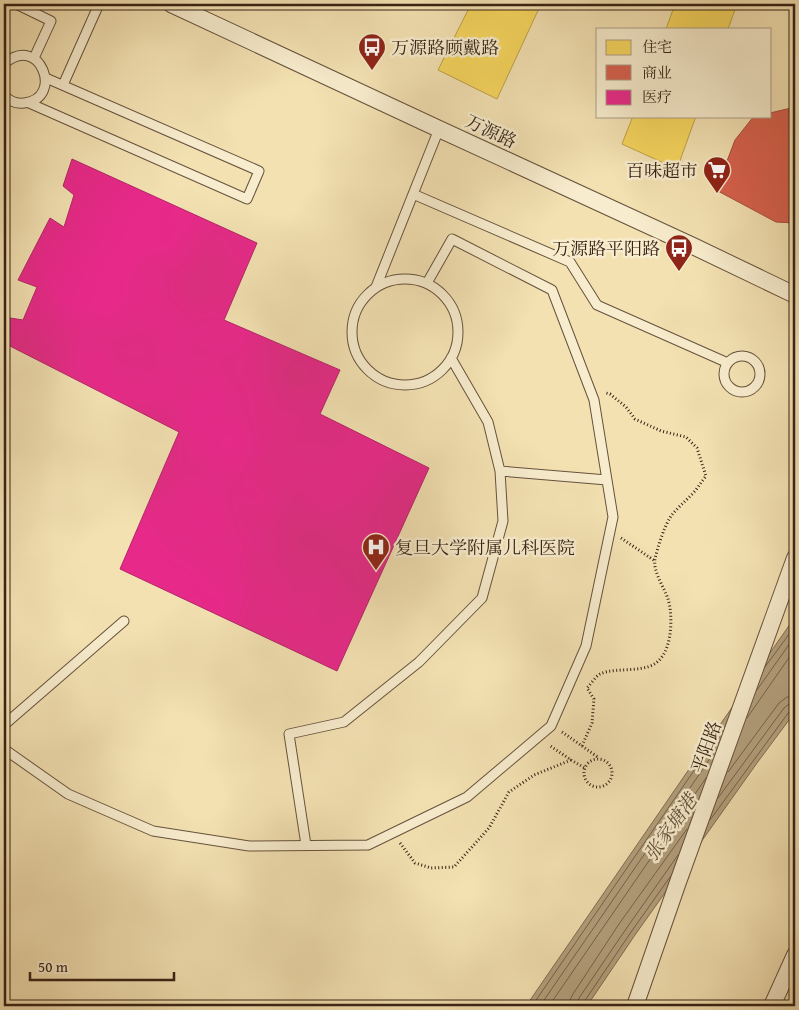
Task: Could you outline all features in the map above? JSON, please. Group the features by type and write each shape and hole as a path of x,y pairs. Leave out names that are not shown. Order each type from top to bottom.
{"street":[{"name":"万源路","path":"171,4 795,295"},
{"name":"平阳路","path":"635,1006 795,558"},
{"path":"772,1006 795,955"}],"lane":[{"path":"16,4 50,21 34,58"},
{"path":"63,85 99,4"},
{"path":"4,64 10,58 18,56 34,58 40,63 46,78 45,86 41,93 36,99 28,103 20,104 13,102 4,95"},
{"path":"28,103 247,199 259,171 46,78"},
{"path":"376,287 439,129"},
{"path":"413,194 570,262 597,304 728,363"},
{"path":"4,749 68,794 153,831 249,846 368,845 467,797 551,726 586,646 613,517 594,400 552,290 452,239 427,283"},
{"path":"410,279 427,283 442,293 452,307 458,324 457,342 451,358 440,372 425,382 408,386 390,384 374,376 362,364 354,349 351,331 354,314 363,299 376,287 392,280 410,279"},
{"path":"737,356 753,359 760,373 759,379 752,389 740,392 730,386 726,381 725,375 728,363 737,356"},
{"path":"306,846 289,734 344,722 419,662 482,598 503,520 500,471 488,422 451,358"},
{"path":"500,471 607,480"},
{"path":"4,725 124,621"}],"path":[{"path":"582,746 592,723 594,699 587,688 598,674 655,665 662,658 667,646 671,622 668,599 659,580 655,561 670,517 695,491 706,476 697,448 686,437 661,431 635,419 626,407 610,394 591,392"},
{"path":"610,531 655,561"},
{"path":"551,726 599,759"},
{"path":"538,737 585,768"},
{"path":"599,759 604,760 611,766 612,776 607,784 598,787 586,781 585,768 590,761 599,759"},
{"path":"393,833 414,863 431,868 454,866 489,828 509,792 534,775 571,760"}],"water":[{"name":"张家塘港","path":"795,617 795,712 635,935 587,1006 526,1006 685,775"}],"building: 住宅":[{"path":"471,4 541,4 497,99 438,70"},
{"path":"675,4 737,4 728,28 666,28"},
{"path":"632,118 695,118 677,169 622,144"}],"building: 商业":[{"path":"795,104 795,223 776,222 716,190 735,140 752,118 772,118 772,113 791,108"}],"building: 医疗":[{"path":"72,159 257,243 224,320 340,370 320,414 429,468 337,671 120,569 179,432 4,343 4,317 23,320 37,287 18,280 50,218 64,227 74,195 63,186"}],"place":[{"name":"万源路顾戴路","path":"372,71"},
{"name":"百味超市","path":"717,194"},
{"name":"万源路平阳路","path":"679,272"},
{"name":"复旦大学附属儿科医院","path":"376,571"}]}
